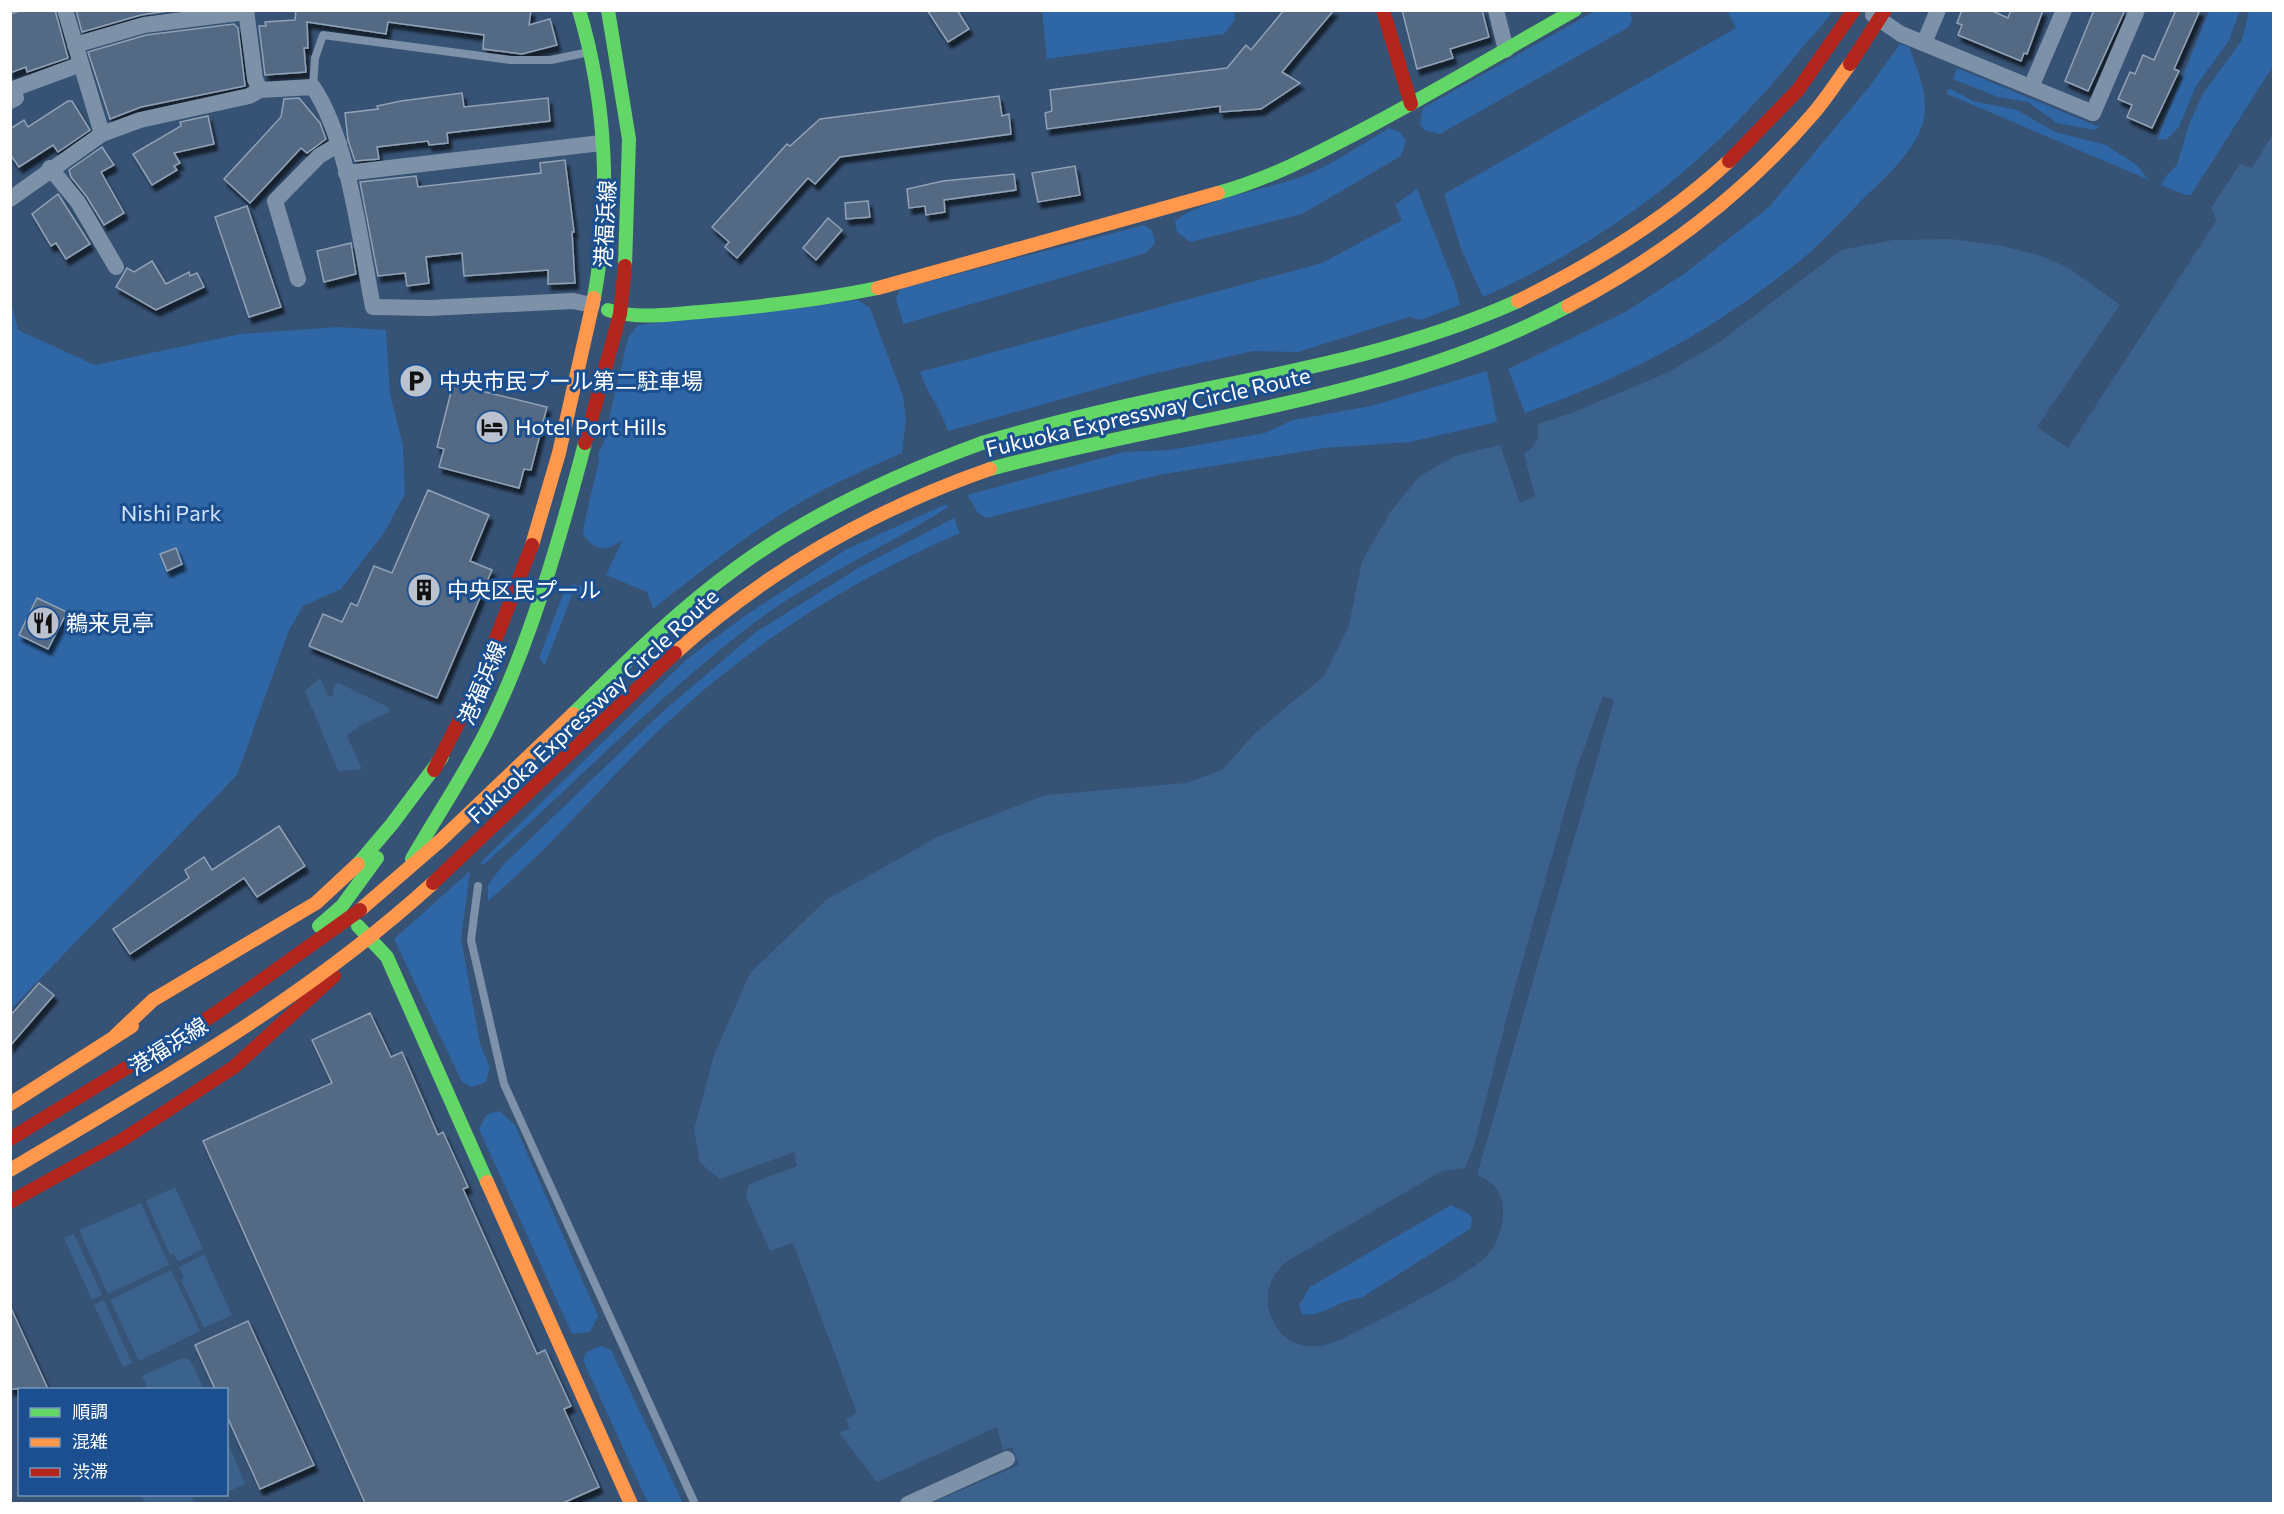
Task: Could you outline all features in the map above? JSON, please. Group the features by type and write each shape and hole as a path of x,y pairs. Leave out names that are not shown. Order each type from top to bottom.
{"main road":[{"name":"港福浜線","path":"10,1140 236,998 342,906 405,821 442,757 492,657 527,565 558,456 600,266 603,215 601,143 590,52 579,10"},
{"name":"港福浜線","path":"10,1169 253,1017 361,930 412,860 486,732 514,666 558,545 620,314 628,242 629,139 608,10"},
{"path":"1383,10 1411,104"},
{"path":"592,305 620,314 657,315 788,305 877,288 1249,184 1310,158 1411,104 1575,10"},
{"name":"Fukuoka Expressway Circle Route","path":"10,1140 184,1035 294,962 332,933 411,867 701,596 754,555 864,492 982,443 1042,425 1355,358 1410,343 1465,324 1526,298 1570,276 1662,218 1709,181 1790,100 1854,10"},
{"name":"Fukuoka Expressway Circle Route","path":"10,1169 200,1056 349,953 429,887 647,679 719,616 770,577 876,516 960,478 1112,437 1362,385 1475,348 1583,300 1679,239 1728,201 1811,116 1850,64 1885,10"},
{"path":"115,1036 153,1000 315,903 354,868 442,757"},
{"path":"10,1104 236,962 342,906 387,957 631,1503"},
{"path":"10,1202 122,1140 234,1067 341,970 361,930"}],"street":[{"path":"65,10 102,134"},
{"path":"1496,10 1506,50"},
{"path":"1866,10 1901,34 2093,113 2137,10"},
{"path":"1924,43 1938,10"},
{"path":"2031,87 2064,10"},
{"path":"75,45 144,25 246,11 255,79 260,90"},
{"path":"10,101 15,98 14,88 81,64"},
{"path":"10,199 50,168 102,134 140,120 249,96 260,90 313,87 327,108 339,144 373,307 429,308 573,301 592,305"},
{"path":"346,173 601,143"},
{"path":"298,279 275,201 319,156 339,144"},
{"path":"50,168 78,202 116,267"},
{"path":"908,1503 1006,1459"}],"lane":[{"path":"313,87 315,58 324,35 511,60 550,60 590,52"},
{"path":"478,886 471,939 504,1084 695,1503"}],"green space":[{"path":"1732,10 1833,11 1732,127 1658,193 1575,249 1531,274 1483,297 1461,249 1444,194 1736,28 1728,13"},
{"path":"1042,11 1234,11 1235,20 1224,34 1047,59"},
{"path":"1595,11 1630,11 1632,19 1629,27 1440,134 1424,130 1420,124 1423,108"},
{"path":"2209,11 2240,11 2228,42 2196,86 2179,127 2167,139 2157,140"},
{"path":"2249,11 2273,11 2273,66 2191,195 2185,195 2161,185 2177,165 2189,124 2204,92 2242,40"},
{"path":"1900,44 1909,47 1922,86 1925,106 1922,126 1911,148 1895,168 1824,240 1769,285 1670,349 1600,384 1525,413 1508,369 1625,312 1684,274 1769,207 1869,87"},
{"path":"1957,68 2099,127 2094,130 2057,123 2028,102 1998,97 1953,79"},
{"path":"1951,89 1973,101 2017,110 2055,132 2106,145 2137,165 2149,180 1947,94 1947,90"},
{"path":"1389,128 1400,132 1406,141 1401,156 1302,214 1190,242 1177,232 1175,221 1187,213 1220,200 1313,172"},
{"path":"1417,189 1456,288 1460,305 1421,320 1409,317 1298,352 1253,351 1144,376 948,431 920,372 1322,263 1402,220 1395,205"},
{"path":"1144,225 1152,230 1155,243 1146,253 903,324 896,298 900,289"},
{"name":"Nishi Park","path":"10,297 18,330 95,365 240,334 338,327 386,330 390,395 403,446 405,494 384,533 341,589 303,606 289,630 237,775 11,1009"},
{"path":"858,300 870,308 903,396 906,419 902,453 823,490 778,516 653,609 647,592 606,575 623,539 607,548 597,547 583,535 584,525 599,460 598,453 603,445 628,338 638,325"},
{"path":"1487,371 1497,422 1410,442 1325,448 1159,475 986,518 978,513 967,495 1124,452 1170,450 1265,433 1293,420 1371,406"},
{"path":"946,504 948,507 924,522 798,593 750,626 647,713 483,865 480,863 687,659 743,617 847,549"},
{"path":"954,518 960,533 920,551 843,592 770,639 735,665 668,722 535,858 488,901 488,885 503,865 659,715 756,632 860,567"},
{"path":"575,584 599,593 596,601 573,593 545,665 539,658 565,589"},
{"path":"470,871 461,938 480,1044 490,1068 486,1082 472,1087 462,1082 394,939"},
{"path":"500,1111 515,1125 598,1316 590,1332 572,1334 479,1129 487,1114"},
{"path":"1451,1205 1469,1214 1472,1219 1470,1229 1361,1298 1346,1301 1318,1313 1302,1314 1299,1305 1310,1287"},
{"path":"601,1346 611,1350 683,1503 648,1503 583,1360 587,1352"}],"shaded area":[{"path":"2273,134 2273,1503 931,1503 1019,1465 1012,1447 1003,1450 997,1427 877,1482 839,1433 850,1428 846,1420 857,1413 793,1243 770,1251 746,1197 749,1184 797,1166 794,1152 720,1179 700,1163 694,1130 714,1055 750,973 826,900 937,837 1045,795 1186,783 1222,770 1255,733 1324,676 1349,625 1362,561 1391,511 1420,476 1455,456 1500,445 1520,503 1535,496 1524,454 1536,442 1537,424 1569,414 1669,372 1721,341 1841,250 1893,240 1952,239 2003,246 2042,256 2069,268 2120,305 2037,427 2068,448 2217,220 2211,208 2240,164 2252,168","holes":["1603,696 1614,700 1477,1175 1495,1187 1501,1197 1503,1220 1496,1242 1490,1252 1463,1274 1344,1338 1326,1345 1314,1346 1291,1341 1275,1324 1268,1299 1268,1291 1274,1276 1286,1262 1442,1171 1465,1168 1474,1146 1511,1001 1578,765"]},
{"path":"320,678 329,697 333,695 334,685 339,683 388,707 390,712 361,725 347,736 362,769 338,771 305,691"},
{"path":"175,1187 203,1249 178,1262 173,1253 170,1255 146,1201"},
{"path":"141,1203 169,1265 108,1294 79,1230"},
{"path":"74,1234 102,1295 92,1300 64,1238"},
{"path":"204,1254 232,1315 204,1328 181,1280 184,1278 179,1267"},
{"path":"171,1270 200,1331 139,1361 110,1300"},
{"path":"104,1300 132,1363 123,1367 94,1305"},
{"path":"182,1358 190,1360 204,1388 148,1388 142,1376"},
{"path":"228,1442 245,1484 228,1491"},
{"path":"142,1496 190,1496 194,1501 193,1504 145,1503"}],"building":[{"path":"23,10 55,10 68,58 27,72 26,67 10,73 10,14"},
{"path":"76,10 175,10 141,15 82,32"},
{"path":"296,10 531,10 529,25 550,19 557,45 522,54 483,49 484,35 388,22 386,34 307,22 308,48 304,48 306,72 265,75 259,26 266,26 265,22 295,20"},
{"path":"927,10 957,10 969,29 948,42"},
{"path":"1284,10 1334,10 1282,72 1300,83 1261,109 1220,112 1220,106 1047,129 1045,113 1052,111 1050,90 1227,68 1246,45 1251,50"},
{"path":"1402,10 1482,10 1489,37 1450,49 1453,58 1417,69"},
{"path":"1962,10 1990,10 2008,18 2011,10 2043,10 2027,54 2024,53 2021,61 1958,35 1962,25 1957,23"},
{"path":"2094,10 2125,10 2088,91 2065,81"},
{"path":"2176,10 2200,10 2174,69 2179,71 2152,128 2127,117 2132,105 2118,99 2130,72 2135,74 2143,55 2154,60"},
{"path":"234,24 238,28 245,86 141,107 110,119 88,52 146,35"},
{"path":"462,93 464,107 548,98 550,121 447,133 448,143 429,145 428,141 377,147 379,159 355,161 348,140 345,113 378,109 377,106 401,101"},
{"path":"999,96 1002,116 1009,114 1011,134 840,157 815,184 808,178 737,258 725,247 729,242 712,227 787,144 790,146 820,119"},
{"path":"299,98 320,123 326,139 307,153 301,148 250,203 224,179 281,117 284,99"},
{"path":"68,101 72,101 90,130 58,152 53,145 19,167 10,154 10,129 24,120 28,127"},
{"path":"208,116 214,144 174,153 180,163 174,166 177,170 152,185 133,154 181,126 180,122"},
{"path":"102,147 114,165 101,172 124,213 104,225 87,197 71,177 69,170"},
{"path":"565,160 574,232 572,232 575,283 548,284 548,270 464,276 462,253 426,257 429,283 407,286 405,273 378,276 360,182 416,176 418,187 541,173 540,163"},
{"path":"1075,166 1080,195 1038,202 1032,173"},
{"path":"1014,174 1016,190 944,200 945,212 926,215 925,206 909,208 907,189 943,181"},
{"path":"58,194 90,244 66,259 56,243 51,246 32,214"},
{"path":"868,201 870,217 846,219 845,203"},
{"path":"247,206 281,307 249,317 215,217"},
{"path":"828,218 842,230 816,260 803,248"},
{"path":"351,243 356,274 324,282 317,251"},
{"path":"152,261 166,284 189,272 190,276 197,273 204,287 156,310 116,287 127,268 134,272"},
{"name":"Hotel Port Hills","path":"453,384 547,407 531,470 524,469 519,488 439,467 444,449 437,447"},
{"name":"中央区民プール","path":"428,490 489,515 470,561 492,570 437,698 309,646 323,614 342,622 351,603 357,606 374,566 392,573"},
{"path":"176,548 182,564 167,571 160,554"},
{"name":"鵜来見亭","path":"37,598 67,612 48,649 19,635"},
{"path":"279,826 305,866 257,897 244,878 130,954 113,929 189,878 185,870 204,857 212,870"},
{"path":"39,983 54,995 10,1046 10,1016"},
{"path":"370,1013 391,1057 402,1052 438,1135 443,1132 468,1187 463,1189 537,1354 545,1350 571,1406 564,1409 599,1487 563,1503 365,1503 203,1141 332,1083 312,1040"},
{"path":"10,1306 48,1388 10,1389"},
{"path":"248,1321 314,1465 260,1489 228,1418 228,1388 215,1388 195,1345"}],"traffic: fast":[{"path":"579,10 596,81 603,153 603,226 594,298"},
{"path":"608,10 629,139 625,266"},
{"path":"1218,193 1277,172 1332,146 1420,99 1575,10"},
{"path":"608,310 630,315 654,316 789,303 878,288"},
{"path":"982,443 1109,410 1270,376 1396,345 1478,318 1518,301"},
{"path":"990,469 1358,386 1430,364 1500,338 1568,306"},
{"path":"412,859 486,732 517,664 543,590 585,443"},
{"path":"573,714 674,618 767,546 796,528 887,481 982,443"},
{"path":"358,864 392,824 442,757"},
{"path":"319,926 342,906 377,858"},
{"path":"358,926 387,957 487,1182"}],"traffic: slow":[{"path":"1568,306 1636,267 1729,198 1786,144 1822,103 1850,64"},
{"path":"1518,301 1575,271 1655,221 1729,161"},
{"path":"878,288 1218,193"},
{"path":"532,545 559,453 594,298"},
{"path":"675,653 747,595 823,545 904,503 990,469"},
{"path":"360,910 441,840 573,714"},
{"path":"115,1036 153,1000 316,903 358,864"},
{"path":"10,1170 229,1037 334,964 385,925 433,883"},
{"path":"10,1104 132,1026"},
{"path":"487,1182 631,1504"}],"traffic: jam":[{"path":"1383,10 1411,104"},
{"path":"1729,161 1798,90 1854,10"},
{"path":"1850,64 1885,10"},
{"path":"585,443 620,314 625,266"},
{"path":"434,770 479,683 532,545"},
{"path":"433,883 675,653"},
{"path":"10,1139 216,1013 360,910"},
{"path":"10,1202 122,1140 234,1067 334,976"}],"place":[{"name":"中央市民プール第二駐車場","path":"416,381"},
{"name":"Hotel Port Hills","path":"492,427"},
{"name":"中央区民プール","path":"424,590"},
{"name":"鵜来見亭","path":"43,623"}]}
